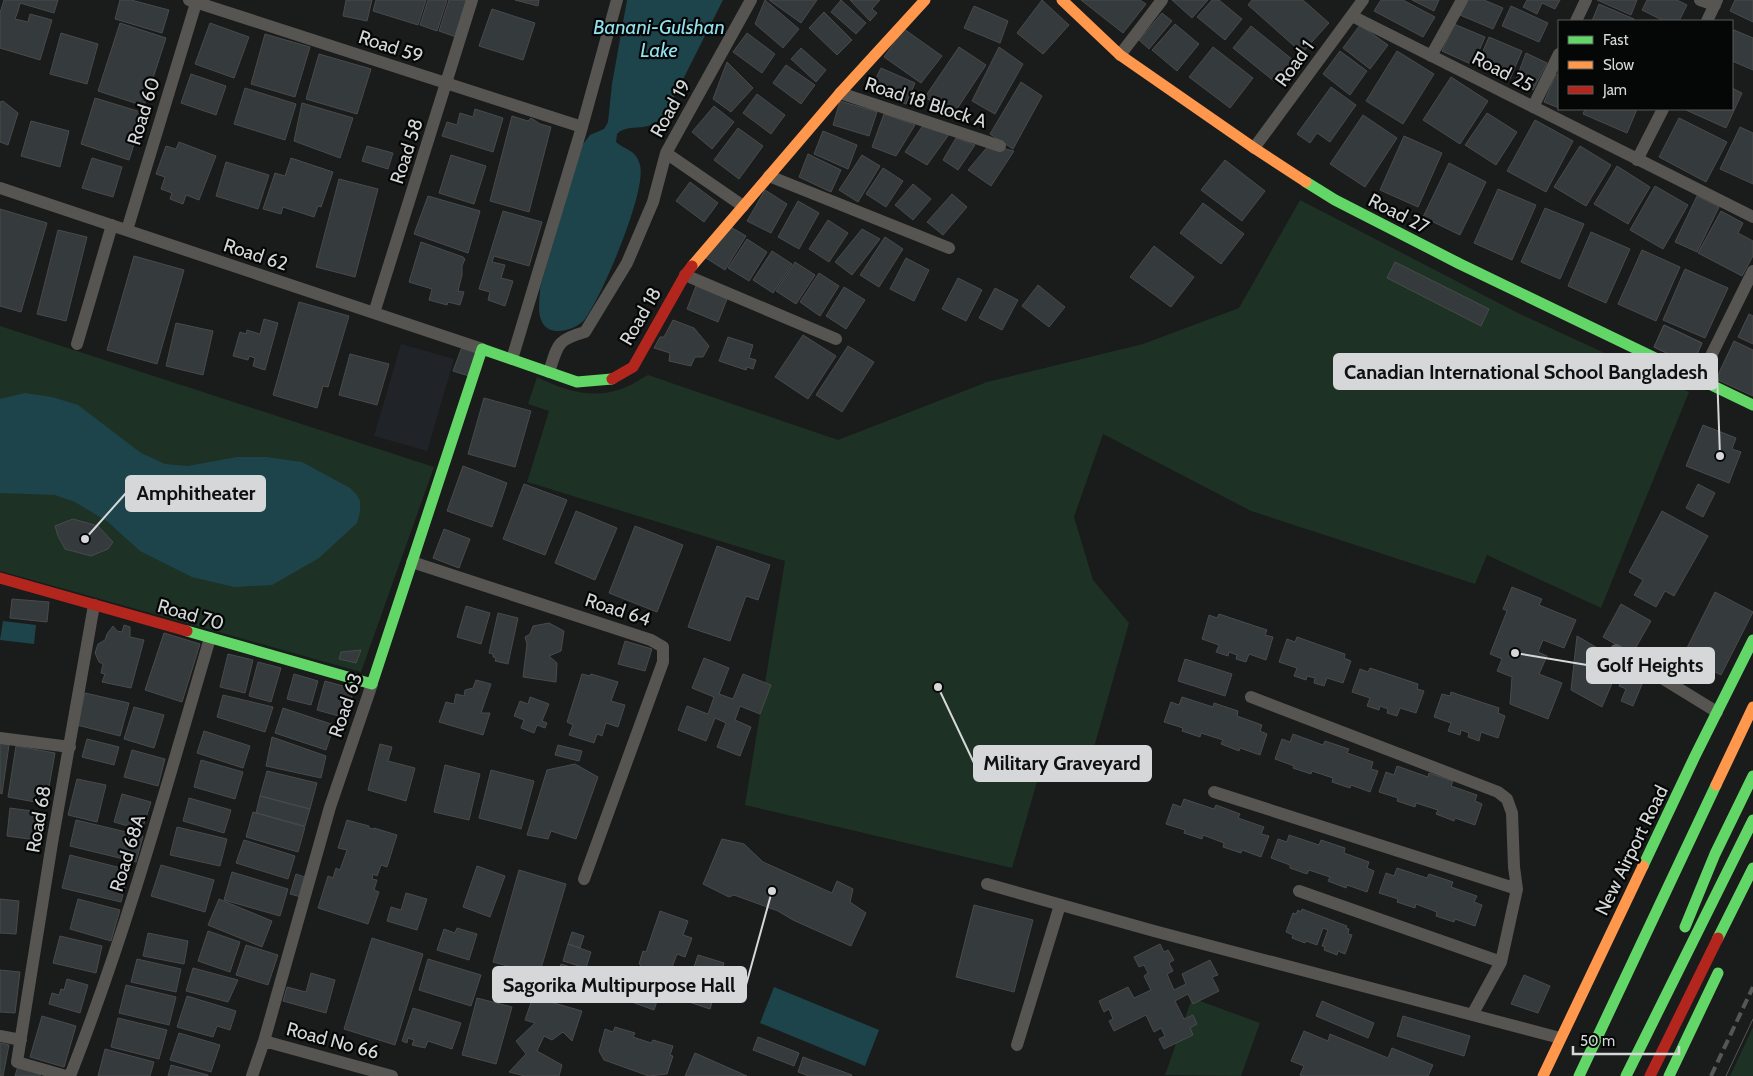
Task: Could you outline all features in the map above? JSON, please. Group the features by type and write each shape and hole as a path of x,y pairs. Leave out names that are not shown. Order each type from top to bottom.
{"main road":[{"name":"Road 18","path":"506,357 577,382 610,380 633,366 685,275 840,93 925,0"},
{"name":"Road 27","path":"1062,0 1120,55 1254,148 1335,200 1469,269 1753,405"},
{"name":"Road 62","path":"482,349 506,357"},
{"name":"Road 63","path":"372,684 482,349"},
{"name":"Road 70","path":"0,578 372,684"},
{"name":"New Airport Road","path":"1543,1076 1753,640"},
{"path":"1578,1076 1753,707"},
{"path":"1664,997 1680,940 1715,854 1753,776"},
{"path":"1626,1076 1753,820"},
{"path":"1650,1076 1753,868"},
{"path":"1669,1076 1724,959"}],"street":[{"name":"Road 58","path":"374,313 472,0"},
{"path":"506,357 582,127 617,0"},
{"name":"Road 19","path":"743,206 666,153 751,0"},
{"path":"1120,55 1162,0"},
{"name":"Road 1","path":"1254,148 1363,0"},
{"path":"1431,56 1462,0"},
{"path":"1576,20 1586,0"},
{"path":"1700,0 1716,3 1708,20"},
{"name":"Road 59","path":"192,1 582,127"},
{"name":"Road 60","path":"127,230 192,1"},
{"name":"Road 25","path":"1352,16 1753,217"},
{"path":"1533,107 1558,56"},
{"name":"Road 18 Block A","path":"840,93 1000,146"},
{"path":"1637,160 1662,110"},
{"path":"549,372 557,347 564,339 585,332 627,262 653,202 666,153"},
{"path":"769,176 949,248"},
{"name":"Road 62","path":"0,188 482,349"},
{"path":"77,344 112,226"},
{"path":"1699,380 1753,271"},
{"path":"685,275 836,339"},
{"name":"Road 64","path":"412,562 651,640 663,647 663,662 584,879"},
{"name":"Road 68","path":"68,1076 17,1062 52,843 94,605"},
{"name":"Road 68A","path":"68,1076 93,1017 141,874 210,638"},
{"path":"1616,650 1717,712"},
{"name":"Road 63","path":"252,1076 264,1041 330,808 372,684"},
{"path":"1250,697 1498,792 1507,799 1512,813 1514,867 1517,889 1501,962 1472,1015"},
{"path":"0,738 70,747"},
{"path":"1214,792 1517,889"},
{"path":"987,884 1154,932 1560,1038"},
{"path":"1299,891 1501,962"},
{"path":"1017,1045 1060,905"},
{"path":"0,1036 21,1040"},
{"name":"Road No 66","path":"264,1041 392,1076"}],"shaded area":[{"path":"401,344 454,359 427,451 374,436"}],"green space":[{"path":"1300,200 1518,313 1689,392 1601,608 1487,555 1475,584 1251,511 1103,434 1074,517 1093,580 1129,623 1093,751 1074,766 1044,758 1012,868 745,805 785,561 527,482 549,411 528,404 537,377 569,390 601,393 624,388 648,375 838,440 987,382 1143,344 1239,308"},
{"path":"0,326 434,467 361,672 0,571"},
{"path":"1192,998 1260,1023 1241,1076 1165,1075"},
{"path":"1753,1027 1753,1076 1730,1076"}],"water":[{"name":"Banani-Gulshan Lake","path":"627,0 723,0 666,113 653,124 628,128 617,134 616,142 633,153 640,165 637,197 622,243 602,289 585,319 570,329 563,331 551,330 546,327 540,318 540,288 580,148 590,135 604,129 608,122 612,84"},
{"path":"25,393 52,397 78,405 141,453 165,464 188,466 237,457 266,457 302,462 350,488 356,494 360,501 357,523 319,558 272,585 234,587 192,577 140,551 108,522 75,502 55,495 0,493 0,399"},
{"path":"3,621 36,625 34,644 0,640"},
{"path":"774,987 879,1030 865,1066 760,1023"}],"building":[{"path":"4,0 58,0 54,13 20,3 15,19 28,22 30,14 52,20 40,60 0,48 0,13"},
{"path":"120,0 131,0 169,10 162,33 115,19"},
{"path":"346,0 372,0 367,21 343,16"},
{"path":"376,0 426,0 418,25 373,11"},
{"path":"428,0 447,0 437,31 420,25"},
{"path":"449,0 467,0 456,37 439,31"},
{"path":"515,0 539,0 538,6"},
{"path":"765,0 799,29 783,48 755,24"},
{"path":"769,0 817,0 801,23"},
{"path":"841,0 866,23 856,34 831,12"},
{"path":"850,0 880,0 872,9 877,13 870,21"},
{"path":"1042,0 1069,25 1043,54 1017,33"},
{"path":"1081,0 1140,0 1146,4 1123,33"},
{"path":"1172,0 1208,0 1192,18"},
{"path":"1212,0 1219,0 1242,19 1225,40 1197,17"},
{"path":"1252,0 1303,0 1329,23 1302,53 1248,5"},
{"path":"1381,0 1403,0 1435,17 1423,37 1374,11"},
{"path":"1412,0 1439,0 1434,11"},
{"path":"1467,0 1484,0 1503,8 1493,29 1460,15"},
{"path":"1527,0 1560,0 1555,9 1542,3 1537,14 1523,7"},
{"path":"1597,0 1637,0 1631,15"},
{"path":"1647,0 1677,0 1687,5 1680,20 1662,20 1642,10"},
{"path":"1735,0 1753,0 1753,22 1730,11"},
{"path":"1599,4 1634,19 1634,20 1592,20"},
{"path":"974,6 1008,21 1000,43 964,28"},
{"path":"1511,6 1548,23 1539,42 1502,26"},
{"path":"492,9 535,23 523,60 479,46"},
{"path":"824,12 852,40 837,55 809,28"},
{"path":"1162,13 1172,21 1149,49 1139,40"},
{"path":"120,23 166,38 144,106 98,91"},
{"path":"210,23 249,37 234,78 195,64"},
{"path":"1175,24 1199,44 1177,71 1152,50"},
{"path":"1454,24 1485,37 1473,65 1442,51"},
{"path":"1360,25 1388,45 1370,69 1343,48"},
{"path":"1251,26 1293,60 1275,82 1233,48"},
{"path":"904,29 942,56 921,83 884,57"},
{"path":"1734,30 1753,38 1753,70 1733,61"},
{"path":"61,33 98,44 87,84 50,74"},
{"path":"747,33 775,54 762,73 733,52"},
{"path":"265,34 310,47 295,97 251,84"},
{"path":"1489,37 1522,51 1510,79 1477,65"},
{"path":"959,47 986,65 953,115 925,97"},
{"path":"999,47 1023,64 995,114 972,101"},
{"path":"1213,47 1253,78 1230,108 1189,77"},
{"path":"801,48 826,70 816,82 791,59"},
{"path":"1340,51 1367,71 1350,95 1323,74"},
{"path":"1397,51 1434,74 1403,124 1366,101"},
{"path":"1526,53 1547,63 1533,90 1515,82"},
{"path":"319,54 371,69 357,114 306,99"},
{"path":"727,62 753,88 731,112 713,99"},
{"path":"786,65 815,85 801,104 773,83"},
{"path":"881,68 915,83 906,104 870,90"},
{"path":"191,74 226,86 216,115 181,103"},
{"path":"1556,74 1558,75 1558,108 1544,102"},
{"path":"1451,77 1488,101 1460,144 1423,120"},
{"path":"1021,82 1042,96 1013,149 990,134"},
{"path":"1331,87 1356,105 1330,142 1317,133 1310,143 1297,134"},
{"path":"245,88 296,104 285,140 234,124"},
{"path":"1733,88 1742,93 1726,128 1686,110 1733,110"},
{"path":"757,94 785,115 771,134 743,113"},
{"path":"95,98 144,113 129,160 81,144"},
{"path":"3,101 18,113 8,145 0,142 0,102"},
{"path":"840,101 877,112 869,136 833,125"},
{"path":"302,103 353,118 340,158 294,141"},
{"path":"714,106 734,122 712,149 692,132"},
{"path":"475,109 503,118 493,152 442,136 447,122 457,125 460,113 473,117"},
{"path":"1585,110 1637,110 1627,133 1583,114"},
{"path":"1487,113 1517,132 1496,165 1465,145"},
{"path":"884,114 915,125 896,156 872,147"},
{"path":"1363,115 1397,138 1365,187 1330,164"},
{"path":"512,116 528,121 531,118 540,124 551,127 529,212 490,201"},
{"path":"1679,118 1727,142 1706,182 1659,157"},
{"path":"1535,120 1573,141 1546,192 1507,171"},
{"path":"31,121 69,131 60,167 21,156"},
{"path":"924,124 950,133 927,165 905,152"},
{"path":"1740,127 1753,133 1753,184 1720,169"},
{"path":"738,128 763,146 739,179 714,160"},
{"path":"823,131 857,145 848,169 814,154"},
{"path":"1404,136 1442,153 1418,207 1380,190"},
{"path":"956,138 975,145 958,170 943,160"},
{"path":"179,142 216,156 199,200 186,195 183,204 170,199 172,193 161,189 165,177 156,174 166,146 176,149"},
{"path":"989,145 1014,151 991,186 968,170"},
{"path":"367,146 393,153 388,169 362,161"},
{"path":"1580,146 1611,165 1586,206 1554,187"},
{"path":"808,154 841,170 831,192 799,177"},
{"path":"451,155 486,166 474,204 439,193"},
{"path":"862,155 880,166 858,202 839,190"},
{"path":"92,158 122,167 113,197 82,188"},
{"path":"291,158 333,172 321,207 318,206 314,217 283,207 281,214 263,209 275,173 285,176"},
{"path":"1225,160 1265,191 1242,221 1201,190"},
{"path":"226,162 269,175 258,209 216,196"},
{"path":"1449,163 1486,182 1460,235 1423,217"},
{"path":"1617,166 1650,187 1628,224 1594,204"},
{"path":"883,168 903,181 886,207 866,194"},
{"path":"339,179 378,189 355,277 316,267"},
{"path":"690,182 718,203 704,222 676,201"},
{"path":"913,184 931,199 913,220 895,205"},
{"path":"1655,186 1688,205 1663,249 1630,230"},
{"path":"1498,189 1536,205 1512,260 1474,243"},
{"path":"765,190 787,204 771,233 747,221"},
{"path":"952,194 967,207 943,235 927,222"},
{"path":"428,196 480,211 468,253 414,234"},
{"path":"1697,196 1719,207 1697,252 1675,242"},
{"path":"798,201 819,213 799,249 778,237"},
{"path":"1203,203 1244,234 1221,264 1180,233"},
{"path":"1545,208 1584,224 1560,279 1521,262"},
{"path":"0,209 47,223 21,312 0,306"},
{"path":"503,211 542,222 529,266 494,256 492,262 505,265 501,278 513,281 505,306 488,300 490,292 479,289"},
{"path":"1721,211 1743,223 1738,233 1753,241 1753,256 1742,276 1698,253"},
{"path":"828,220 848,233 829,262 809,249"},
{"path":"729,226 746,236 725,270 706,258"},
{"path":"862,229 880,239 852,275 835,262"},
{"path":"58,230 87,237 66,321 37,314"},
{"path":"1591,232 1630,249 1606,303 1568,286"},
{"path":"885,237 903,249 879,287 860,275"},
{"path":"747,239 767,252 749,281 728,268"},
{"path":"421,242 465,259 458,291 464,292 460,305 448,302 447,305 429,300 432,289 409,282"},
{"path":"1154,246 1194,277 1171,307 1130,277"},
{"path":"1642,250 1680,267 1656,321 1618,304"},
{"path":"772,251 792,264 773,293 753,280"},
{"path":"134,256 184,270 157,364 107,350"},
{"path":"906,258 929,270 914,301 890,289"},
{"path":"795,262 815,275 796,304 776,291"},
{"path":"1395,262 1489,309 1481,326 1387,278"},
{"path":"1685,269 1728,288 1705,338 1663,320"},
{"path":"819,273 839,286 820,316 800,302"},
{"path":"958,278 982,290 966,321 942,309"},
{"path":"1038,285 1065,307 1049,327 1022,306"},
{"path":"696,286 727,299 718,322 687,309"},
{"path":"844,287 865,300 846,329 826,316"},
{"path":"995,288 1018,300 1002,330 979,318"},
{"path":"299,302 349,316 328,387 323,386 317,408 273,395"},
{"path":"1749,314 1753,316 1753,344 1738,337"},
{"path":"264,319 278,323 265,370 253,366 255,358 249,356 248,360 233,356 240,332 246,334 247,330 260,334"},
{"path":"673,320 694,328 709,346 703,357 695,357 691,366 669,361 670,353 654,348 660,337 664,337"},
{"path":"176,323 213,331 203,375 166,366"},
{"path":"1664,325 1702,343 1692,365 1654,347"},
{"path":"1664,325 1702,343 1692,365 1654,347"},
{"path":"803,335 836,356 808,399 775,377"},
{"path":"728,337 753,345 749,358 756,360 753,369 747,367 746,370 719,361"},
{"path":"1734,341 1753,350 1753,396 1716,379"},
{"path":"848,346 874,362 842,412 816,395"},
{"path":"462,347 478,352 469,376 453,371"},
{"path":"350,354 389,364 377,405 339,395"},
{"path":"484,398 531,411 515,467 468,454"},
{"path":"1703,425 1736,438 1732,449 1741,452 1729,483 1686,466"},
{"path":"463,466 507,483 492,527 447,511"},
{"path":"524,484 567,500 545,555 503,539"},
{"path":"1698,484 1715,493 1703,517 1686,508"},
{"path":"576,511 617,528 595,580 555,563"},
{"path":"1662,511 1708,536 1674,596 1665,591 1656,607 1634,595 1643,580 1629,572"},
{"path":"73,519 98,526 113,542 108,549 91,556 65,549 55,526"},
{"path":"635,526 683,545 657,612 609,593"},
{"path":"444,529 470,539 459,568 433,558"},
{"path":"717,546 770,565 758,600 746,596 730,641 688,627"},
{"path":"1512,587 1542,599 1539,605 1576,620 1564,648 1543,640 1538,652 1547,656 1539,674 1562,683 1548,719 1510,704 1512,677 1497,671 1502,659 1490,654 1507,611 1503,609"},
{"path":"1715,592 1753,612 1721,675 1683,656"},
{"path":"12,599 49,602 47,622 10,618"},
{"path":"1621,604 1651,621 1632,654 1603,637"},
{"path":"466,606 490,613 481,644 457,637"},
{"path":"498,613 518,618 508,664 495,661 496,658 493,657 493,654 489,653"},
{"path":"1219,614 1267,630 1265,635 1273,637 1266,660 1249,654 1246,662 1236,659 1237,655 1229,652 1228,656 1216,652 1219,645 1202,639 1209,615 1217,618"},
{"path":"549,623 564,631 561,651 549,656 557,663 556,682 523,677 527,644 525,637 530,634 533,626"},
{"path":"124,625 130,627 130,637 144,640 131,688 102,682 105,674 101,673 103,664 99,662 95,653 98,644 105,640 113,626 117,631 122,632"},
{"path":"164,633 200,644 182,702 145,690"},
{"path":"1577,636 1621,662 1602,707 1571,690"},
{"path":"1297,637 1345,654 1344,658 1351,661 1343,683 1327,678 1324,686 1314,683 1315,678 1307,676 1306,680 1294,676 1297,668 1279,662 1287,639 1295,642"},
{"path":"625,641 652,649 645,671 618,664"},
{"path":"361,650 356,663 339,659 341,652"},
{"path":"228,654 253,660 245,693 220,687"},
{"path":"704,658 729,668 719,694 733,699 743,674 771,685 760,714 740,706 735,720 751,727 740,756 717,747 726,723 715,718 706,741 678,730 687,706 708,714 714,697 692,688"},
{"path":"1185,659 1232,674 1225,696 1178,681"},
{"path":"258,662 281,668 271,702 249,696"},
{"path":"1370,668 1418,684 1417,689 1424,691 1416,713 1400,708 1397,716 1387,713 1388,709 1380,706 1379,710 1367,706 1370,698 1352,692 1360,669 1368,672"},
{"path":"1626,670 1645,677 1633,706 1621,701 1626,689 1619,686"},
{"path":"294,674 318,681 311,705 287,699"},
{"path":"582,674 590,676 591,674 618,682 611,701 625,705 618,727 606,723 602,736 597,734 594,743 569,735 573,725 567,722"},
{"path":"476,680 491,684 481,713 490,713 483,735 439,722 446,702 454,704 456,694 464,696 465,690 473,688"},
{"path":"325,681 354,689 346,718 317,710"},
{"path":"1451,692 1499,708 1498,713 1505,716 1498,738 1481,732 1479,741 1468,737 1469,733 1461,730 1460,735 1448,731 1451,723 1434,717 1442,694 1450,696"},
{"path":"85,693 129,703 120,736 77,725"},
{"path":"223,695 273,707 265,732 217,717"},
{"path":"530,697 549,704 542,721 547,723 545,728 537,725 534,733 521,728 524,720 514,716 520,701 528,704"},
{"path":"1182,697 1213,707 1214,703 1238,711 1237,716 1262,725 1260,731 1267,734 1260,755 1240,748 1239,751 1221,744 1223,740 1201,733 1200,737 1182,731 1183,728 1164,722 1171,702 1179,705"},
{"path":"134,707 164,715 154,748 124,739"},
{"path":"283,708 334,725 326,750 275,733"},
{"path":"204,731 250,746 243,768 197,753"},
{"path":"1293,734 1323,745 1325,741 1349,749 1347,753 1373,762 1371,769 1378,771 1370,792 1351,785 1350,788 1332,782 1333,778 1312,771 1311,774 1275,759 1282,739 1290,742"},
{"path":"272,737 326,756 321,778 266,766"},
{"path":"87,739 119,747 114,765 82,757"},
{"path":"0,743 9,745 2,794 0,793"},
{"path":"380,744 392,747 388,761 415,768 406,801 368,790"},
{"path":"558,745 582,751 579,761 555,755"},
{"path":"16,746 55,753 46,804 8,797"},
{"path":"132,750 165,759 158,786 124,777"},
{"path":"201,760 243,772 235,799 194,787"},
{"path":"575,764 598,777 576,839 551,831 548,839 527,835 547,770"},
{"path":"445,765 480,774 469,820 434,812"},
{"path":"1397,766 1428,777 1429,773 1453,781 1451,786 1477,795 1475,801 1482,804 1475,825 1455,818 1454,821 1436,814 1438,810 1416,803 1415,807 1397,801 1398,798 1379,792 1386,772 1394,775"},
{"path":"491,770 534,781 521,829 479,818"},
{"path":"267,771 317,783 310,809 260,796"},
{"path":"77,779 106,785 97,822 68,815"},
{"path":"122,794 151,802 142,830 114,822"},
{"path":"260,796 310,809 305,826 256,813"},
{"path":"189,798 231,810 224,833 183,821"},
{"path":"1184,799 1214,809 1216,805 1240,814 1238,818 1264,827 1261,834 1269,836 1261,857 1242,850 1241,853 1223,847 1224,843 1203,835 1202,839 1184,833 1185,830 1166,824 1173,804 1181,807"},
{"path":"10,808 39,812 36,840 7,836"},
{"path":"253,812 305,827 298,852 246,837"},
{"path":"76,820 143,836 136,862 70,846"},
{"path":"347,820 397,835 387,867 381,865 377,876 373,874 372,879 377,880 374,890 379,892 368,924 318,908 328,876 333,878 336,868 340,870 347,850 338,848"},
{"path":"177,827 227,839 220,866 170,855"},
{"path":"1289,835 1319,845 1321,840 1345,848 1344,853 1369,862 1367,868 1374,871 1367,892 1347,885 1346,888 1328,881 1330,877 1309,870 1307,874 1271,858 1278,839 1287,842"},
{"path":"722,839 744,844 763,862 832,893 837,881 853,889 850,902 866,913 851,946 793,920 778,911 734,895 729,897 703,884"},
{"path":"244,840 295,856 288,879 236,863"},
{"path":"70,855 129,870 121,902 62,888"},
{"path":"161,865 214,880 205,912 151,896"},
{"path":"477,866 505,876 490,917 463,907"},
{"path":"1397,868 1427,878 1429,874 1453,882 1451,887 1477,896 1474,902 1482,905 1475,926 1455,919 1454,922 1436,916 1437,912 1416,904 1415,908 1397,902 1398,899 1379,893 1386,873 1394,876"},
{"path":"519,870 566,884 539,975 493,962"},
{"path":"232,872 288,889 280,916 224,900"},
{"path":"296,874 307,878 301,897 290,894"},
{"path":"406,893 427,899 417,930 387,921 391,907 401,910"},
{"path":"0,899 19,901 16,934 0,933"},
{"path":"78,899 120,910 111,941 70,929"},
{"path":"219,899 272,921 262,947 208,925"},
{"path":"974,905 1033,920 1014,992 956,977"},
{"path":"1302,909 1347,926 1346,928 1349,929 1348,934 1352,935 1345,954 1338,951 1337,955 1324,950 1325,947 1322,946 1328,930 1323,928 1317,945 1292,938 1293,935 1286,932 1293,913 1296,914 1298,910 1301,912"},
{"path":"660,911 688,921 683,935 692,938 685,957 677,954 671,970 680,973 670,1002 658,998 654,1010 629,1001 641,965 639,964 643,951 646,952"},
{"path":"457,928 477,934 469,960 437,950 444,929 455,933"},
{"path":"208,931 240,942 230,972 198,961"},
{"path":"572,932 584,936 580,948 568,944"},
{"path":"148,933 188,941 184,964 143,956"},
{"path":"60,936 102,946 96,973 53,963"},
{"path":"372,938 423,954 395,1045 344,1029"},
{"path":"568,944 591,952 586,968 563,961"},
{"path":"1160,944 1164,952 1168,950 1174,960 1169,963 1173,971 1167,974 1174,990 1186,984 1182,974 1210,960 1218,975 1212,977 1219,991 1193,1004 1188,994 1175,1001 1184,1019 1193,1015 1197,1024 1190,1028 1193,1035 1164,1049 1159,1039 1165,1036 1161,1028 1154,1032 1146,1015 1114,1031 1109,1021 1113,1019 1109,1009 1104,1012 1099,1001 1128,987 1134,998 1151,990 1144,976 1148,973 1144,965 1139,967 1134,957"},
{"path":"246,945 278,955 268,985 236,975"},
{"path":"698,955 724,963 710,1009 683,1000"},
{"path":"137,959 181,969 176,992 131,982"},
{"path":"428,959 481,975 471,1006 419,990"},
{"path":"561,964 587,972 582,987 556,979"},
{"path":"193,968 238,980 228,1002 186,991"},
{"path":"0,970 20,972 15,1013 0,1012"},
{"path":"311,973 335,980 326,1013 283,1001 287,987 306,992"},
{"path":"1524,975 1550,986 1538,1013 1511,1004"},
{"path":"67,979 88,985 80,1013 49,1004 52,993 59,995 61,989 64,990"},
{"path":"126,985 176,997 169,1025 119,1013"},
{"path":"187,996 236,1011 230,1030 217,1026 213,1037 177,1027"},
{"path":"533,997 582,1011 572,1041 563,1032 552,1040 544,1036 537,1051 562,1065 559,1076 525,1076 509,1072 526,1054 516,1041 535,1023 525,1020"},
{"path":"477,998 512,1007 496,1064 462,1055"},
{"path":"1322,1001 1374,1023 1368,1038 1316,1016"},
{"path":"413,1008 461,1023 452,1049 428,1041 425,1048 412,1045 414,1040 408,1038 407,1043 402,1041"},
{"path":"42,1016 76,1026 64,1067 30,1057"},
{"path":"1403,1016 1470,1036 1464,1056 1397,1036"},
{"path":"118,1018 167,1030 159,1059 111,1047"},
{"path":"615,1027 635,1033 633,1037 651,1043 653,1040 673,1046 670,1055 673,1056 667,1074 649,1076 604,1060 599,1051 605,1029 613,1032"},
{"path":"1304,1031 1328,1041 1330,1034 1388,1058 1392,1048 1433,1065 1428,1076 1303,1076 1300,1075 1304,1066 1291,1061"},
{"path":"179,1033 220,1045 211,1072 170,1060"},
{"path":"758,1037 799,1053 794,1066 753,1050"},
{"path":"0,1043 9,1045 3,1076 0,1076"},
{"path":"105,1049 154,1062 150,1076 98,1076"},
{"path":"695,1053 747,1076 685,1076"},
{"path":"803,1057 852,1075 809,1076 798,1072"},
{"path":"171,1065 208,1075 208,1076 168,1076"},
{"path":"18,1066 41,1073 40,1076 15,1076"}],"tram line":[{"path":"1726,1076 1753,1019"}],"railway":[{"path":"1711,1076 1753,987"}],"traffic: fast":[{"path":"1306,182 1335,200 1460,264 1753,405"},
{"path":"187,631 372,684 482,349 577,382 612,379"},
{"path":"1643,866 1753,640"},
{"path":"1685,927 1715,854 1753,776"},
{"path":"1579,1076 1716,785"},
{"path":"1626,1076 1753,820"},
{"path":"1718,938 1753,868"},
{"path":"1669,1076 1718,973"}],"traffic: slow":[{"path":"692,266 840,93 925,0"},
{"path":"1062,0 1120,55 1306,182"},
{"path":"1716,785 1753,707"},
{"path":"1543,1076 1643,866"}],"traffic: jam":[{"path":"612,379 633,367 685,275 692,266"},
{"path":"0,578 187,631"},
{"path":"1650,1076 1718,938"}],"place":[{"name":"Canadian International School Bangladesh","path":"1720,456"},
{"name":"Amphitheater","path":"85,539"},
{"name":"Golf Heights","path":"1515,653"},
{"name":"Military Graveyard","path":"938,687"},
{"name":"Sagorika Multipurpose Hall","path":"772,891"}]}
